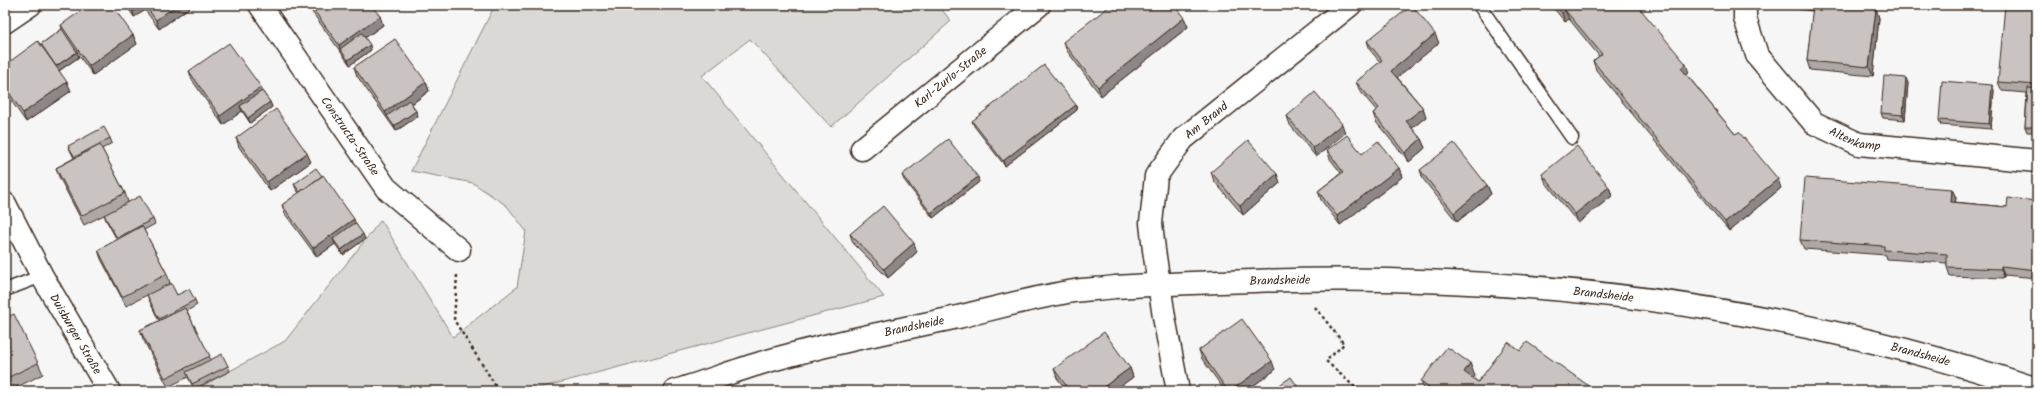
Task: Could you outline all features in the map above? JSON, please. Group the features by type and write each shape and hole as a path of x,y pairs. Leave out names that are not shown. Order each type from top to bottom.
{"street":[{"path":"5,22 30,5"},
{"name":"Constructa-Straße","path":"260,5 386,188 459,250"},
{"name":"Karl-Zurlo-Straße","path":"862,149 1039,5"},
{"name":"Am Brand","path":"1158,284 1151,223 1156,176 1183,139 1350,5"},
{"name":"Altenkamp","path":"1745,5 1745,18 1757,55 1814,122 1859,144 2037,161"},
{"name":"Duisburger Straße","path":"5,204 42,276 109,391"},
{"name":"Brandsheide","path":"675,391 763,362 859,338 1074,291 1158,284 1294,279 1412,279 1507,285 1665,301 1799,324 1879,342 1968,366 2037,389"},
{"path":"1158,284 1178,391"}],"lane":[{"path":"1479,5 1572,138"},
{"path":"5,290 42,276"}],"path":[{"path":"459,250 454,320 500,391"},
{"path":"1294,279 1344,344 1326,361 1359,391"}],"shaded area":[{"path":"495,5 938,5 951,21 831,127 750,39 702,76 884,297 528,391 193,391 285,341 381,220 453,337 517,287 526,231 507,206 473,183 411,171"}],"building":[{"path":"89,5 112,5 133,35 89,66 61,25"},
{"path":"127,5 143,5 133,12"},
{"path":"145,5 177,5 156,20"},
{"path":"310,5 371,5 380,16 339,45"},
{"path":"1111,5 1174,5 1184,18 1098,87 1063,42"},
{"path":"1412,5 1435,34 1391,71 1423,108 1406,121 1421,139 1405,153 1373,113 1379,108 1356,82 1382,60 1367,41"},
{"path":"1555,5 1637,5 1686,64 1681,68 1735,134 1739,132 1778,179 1725,222 1593,61 1602,54 1565,10 1562,13"},
{"path":"1813,5 1864,5 1864,7 1876,9 1869,67 1807,61"},
{"path":"2005,5 2037,5 2037,85 1998,82"},
{"path":"62,29 77,52 56,66 41,44"},
{"path":"362,33 370,45 348,60 340,49"},
{"path":"395,39 426,82 385,112 354,67"},
{"path":"38,41 67,82 23,113 5,87 5,65"},
{"path":"229,43 261,87 220,116 189,71"},
{"path":"1044,65 1076,105 1003,161 972,121"},
{"path":"1884,76 1906,78 1903,115 1881,113"},
{"path":"1942,81 1992,85 1989,124 1939,120"},
{"path":"2028,88 2037,89 2037,127 2025,127"},
{"path":"262,91 270,102 248,118 240,106"},
{"path":"1315,92 1342,124 1313,148 1287,116"},
{"path":"409,100 416,111 394,126 387,116"},
{"path":"276,109 307,153 267,182 236,138"},
{"path":"104,127 110,138 75,157 68,146"},
{"path":"1347,135 1362,154 1378,141 1399,168 1337,216 1318,191 1343,172 1327,150"},
{"path":"948,139 978,177 931,213 902,175"},
{"path":"1248,140 1277,174 1240,206 1211,172"},
{"path":"1454,143 1487,185 1454,213 1420,170"},
{"path":"100,145 125,193 81,216 56,168"},
{"path":"1577,146 1609,187 1575,214 1542,174"},
{"path":"316,168 322,176 300,192 294,184"},
{"path":"323,175 354,219 313,248 282,205"},
{"path":"1805,178 1952,189 1951,202 2007,207 2008,198 2037,201 2037,270 2001,266 2001,269 1947,267 1947,254 1884,250 1884,246 1800,240"},
{"path":"140,196 153,219 117,238 104,215"},
{"path":"883,206 914,243 884,269 850,234"},
{"path":"355,223 363,234 341,250 333,239"},
{"path":"142,226 167,274 122,297 98,250"},
{"path":"171,283 177,295 189,289 195,300 159,319 147,295"},
{"path":"185,308 210,356 165,378 140,330"},
{"path":"14,314 38,363 5,379 5,318"},
{"path":"1242,319 1272,361 1228,391 1199,350"},
{"path":"1104,332 1130,368 1098,391 1070,391 1054,369"},
{"path":"1508,342 1520,351 1527,342 1596,391 1434,391 1421,381 1447,347 1470,363 1464,372 1478,382"},
{"path":"222,354 228,366 192,384 186,372"},
{"path":"1291,377 1301,391 1271,391"}]}
